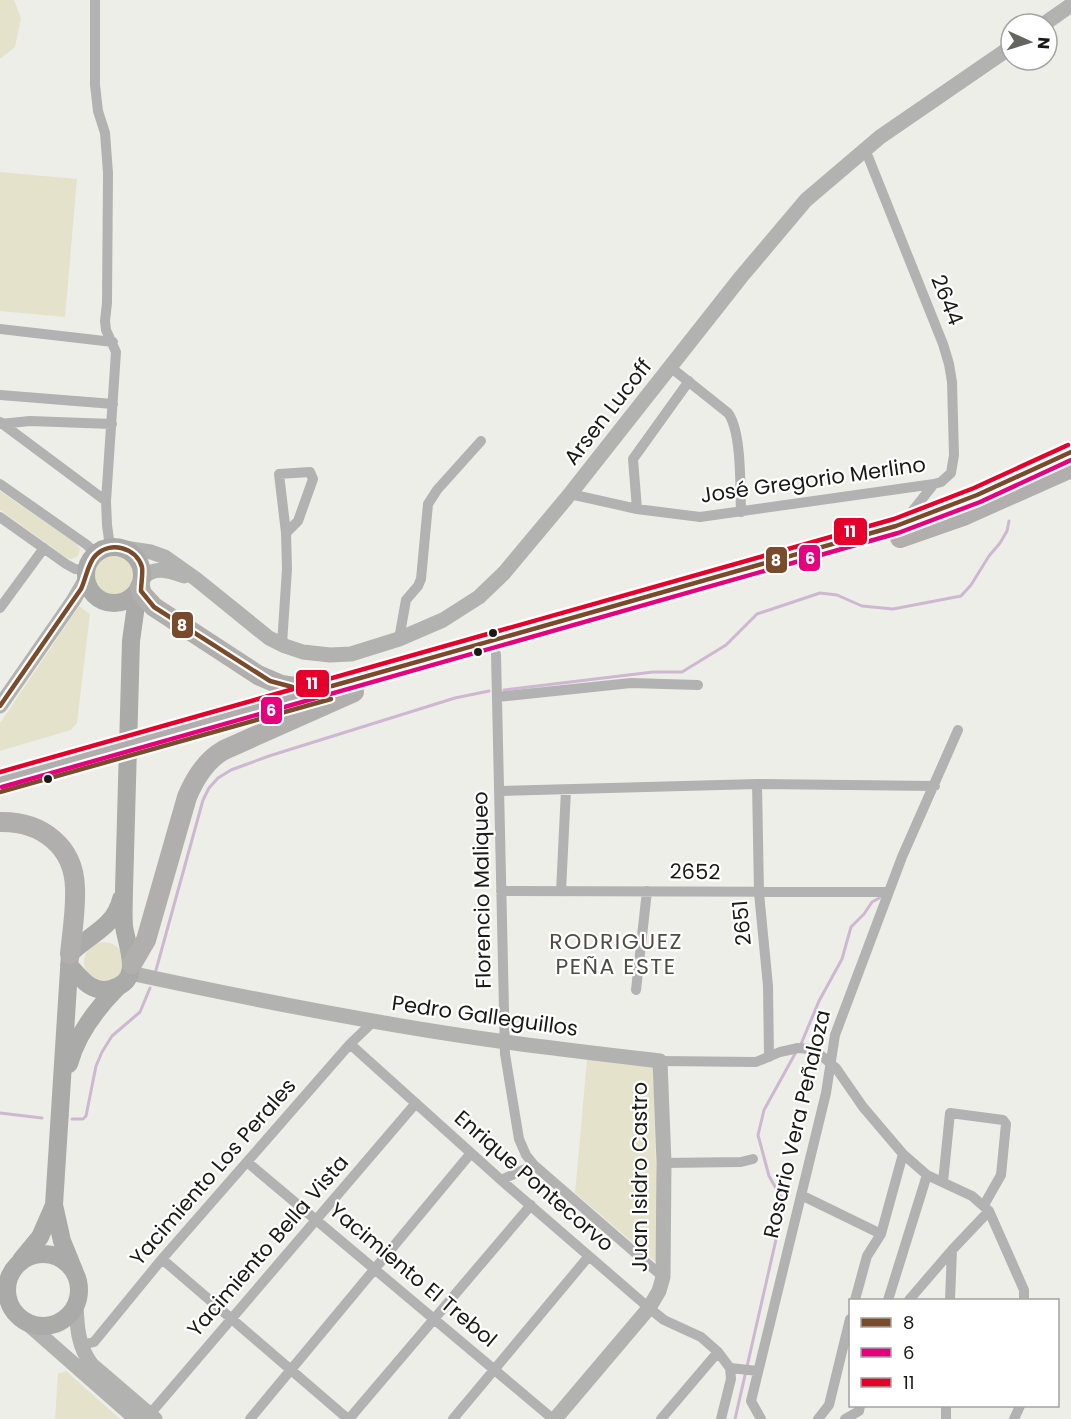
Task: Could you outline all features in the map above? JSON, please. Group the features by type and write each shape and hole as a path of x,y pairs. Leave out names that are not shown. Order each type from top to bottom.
{"highway":[{"path":"0,780 902,524 977,495 1071,452"},
{"path":"0,792 886,543 963,516 1071,468"},
{"path":"140,585 142,594 154,607 270,681 288,687 306,689 332,686"},
{"path":"127,967 140,953 187,797 195,780 206,765 224,750 354,692"},
{"path":"0,822 16,822 37,828 56,841 65,852 73,871 75,887 69,960"}],"main road":[{"path":"60,1101 76,1043 127,967 124,889 131,641 134,604 140,585 138,560 101,559 92,592 106,602 120,617 131,641"},
{"path":"106,602 124,602 140,585"},
{"path":"0,1319 24,1321 46,1327 69,1316 76,1305 79,1292 75,1273 62,1241 54,1205 69,960 82,943 112,919 120,904 124,889"},
{"path":"94,935 104,933 121,939 127,967"},
{"path":"69,960 91,987 100,990 109,990 127,967"},
{"path":"24,1321 12,1310 4,1286 19,1262 40,1237 54,1205"},
{"path":"19,1262 36,1254 50,1254 62,1259 75,1273"}],"street":[{"path":"0,706 101,559 107,525 106,501 116,352 106,330 105,321 108,174 105,133 98,111 95,85 95,0"},
{"name":"Arsen Lucoff","path":"101,559 145,550 165,557 196,579 254,627 282,644 303,652 330,655 351,654 399,639 443,621 479,597 504,573 570,495 741,276 806,200 880,137 999,55"},
{"name":"2644","path":"865,149 944,344 951,382 954,455 951,473"},
{"path":"0,329 113,342"},
{"path":"669,366 728,413 734,421 737,435 741,512"},
{"path":"637,509 633,459 689,381"},
{"path":"0,394 113,404"},
{"path":"1,423 30,421 112,424"},
{"path":"1,423 106,501"},
{"path":"399,639 406,600 421,579 428,504 437,490 481,441"},
{"path":"282,644 287,569 286,533 279,474 310,472 313,479 298,521 286,533"},
{"name":"José Gregorio Merlino","path":"570,495 637,509 700,517 934,484 941,482 951,473"},
{"path":"0,484 87,545 101,559"},
{"path":"902,524 934,484"},
{"path":"2,521 70,566 101,559"},
{"path":"0,608 44,548"},
{"name":"Arsen Lucoff","path":"140,585 151,572 162,570 196,579"},
{"name":"Florencio Maliqueo","path":"496,654 505,1042 508,1084 519,1139 526,1155 534,1165 661,1284"},
{"path":"497,697 631,683 670,686 698,685"},
{"name":"Rosario Vera Peñaloza","path":"761,1419 751,1401 826,1093 835,1035 888,892 958,730"},
{"path":"499,791 756,784 935,786"},
{"name":"2651","path":"756,784 759,893 768,987 769,1057"},
{"path":"561,891 566,790"},
{"name":"2652","path":"501,891 888,892"},
{"path":"636,990 646,891"},
{"name":"Pedro Galleguillos","path":"127,967 273,1003 505,1042 660,1061 756,1062 791,1048 810,1048 830,1063"},
{"name":"Yacimiento Los Perales","path":"81,1345 94,1342 162,1259 350,1044 374,1021"},
{"name":"Enrique Pontecorvo","path":"350,1044 501,1180 649,1308 664,1320 701,1337 718,1352 730,1368"},
{"name":"Juan Isidro Castro","path":"660,1061 664,1163 661,1284"},
{"path":"830,1063 903,1154 927,1175 972,1196 987,1208 1024,1295"},
{"name":"Yacimiento Bella Vista","path":"147,1417 416,1103"},
{"path":"910,1299 987,1208 1001,1176 1006,1124 1003,1119 950,1113 943,1182"},
{"path":"250,1419 471,1153"},
{"path":"855,1299 867,1256 881,1234 903,1154"},
{"path":"664,1163 753,1159"},
{"name":"Yacimiento El Trebol","path":"247,1162 554,1419"},
{"path":"501,1180 534,1165"},
{"path":"888,1299 927,1175"},
{"path":"801,1195 881,1234"},
{"path":"162,1259 348,1419 531,1205"},
{"path":"950,1299 952,1250"},
{"path":"453,1419 589,1256"},
{"path":"554,1419 649,1308 661,1284"},
{"path":"76,1305 81,1345 86,1358 147,1417"},
{"path":"24,1321 147,1417"},
{"path":"822,1418 829,1405 849,1323"},
{"path":"661,1419 718,1352"},
{"path":"721,1419 731,1379 730,1368 758,1371"},
{"path":"845,1419 859,1408"}],"shaded area":[{"path":"0,0 14,0 21,18 15,47 0,59"},
{"path":"0,172 77,179 65,317 0,311"},
{"path":"0,491 76,543 80,549 78,556 72,559 67,558 0,510"},
{"path":"115,555 123,556 129,561 134,567 134,583 129,589 123,594 115,595 107,594 101,589 96,583 95,575 96,567 101,561 107,556"},
{"path":"79,606 90,614 77,723 71,730 0,751 0,723"},
{"path":"104,942 112,943 118,948 123,954 123,970 118,976 112,981 104,982 96,981 90,976 85,970 84,962 85,954 90,948 96,943"},
{"path":"587,1059 653,1067 659,1265 575,1193"},
{"path":"66,1371 120,1419 55,1419 58,1374"}],"waterway":[{"path":"504,690 653,672 682,672 726,645 757,614 820,593 837,595 862,606 893,609 961,596 1000,543 1007,531 1009,521"},
{"path":"156,970 203,800 209,788 218,778 231,770 269,756 455,698 489,691"},
{"path":"801,1044 819,1001 842,959 851,927 872,902 883,896"},
{"path":"72,1119 83,1119 86,1116 96,1066 102,1052 112,1036 140,1012 150,988"},
{"path":"735,1419 780,1222 781,1197 769,1176 758,1135 764,1110 796,1052"},
{"path":"0,1113 42,1118"}],"transit line":[{"name":"11","path":"0,772 894,519 974,488 1068,445"},
{"name":"8","path":"0,706 81,589 93,558 108,548 122,548 139,560 142,567 141,591 154,607 270,681 300,689 332,686 896,526 977,495 1071,452"},
{"name":"6","path":"2,787 898,533 980,502 1071,460"},
{"name":"8","path":"0,792 331,699"}],"district":[{"name":"RODRIGUEZ PEÑA ESTE","path":"616,954"}]}
